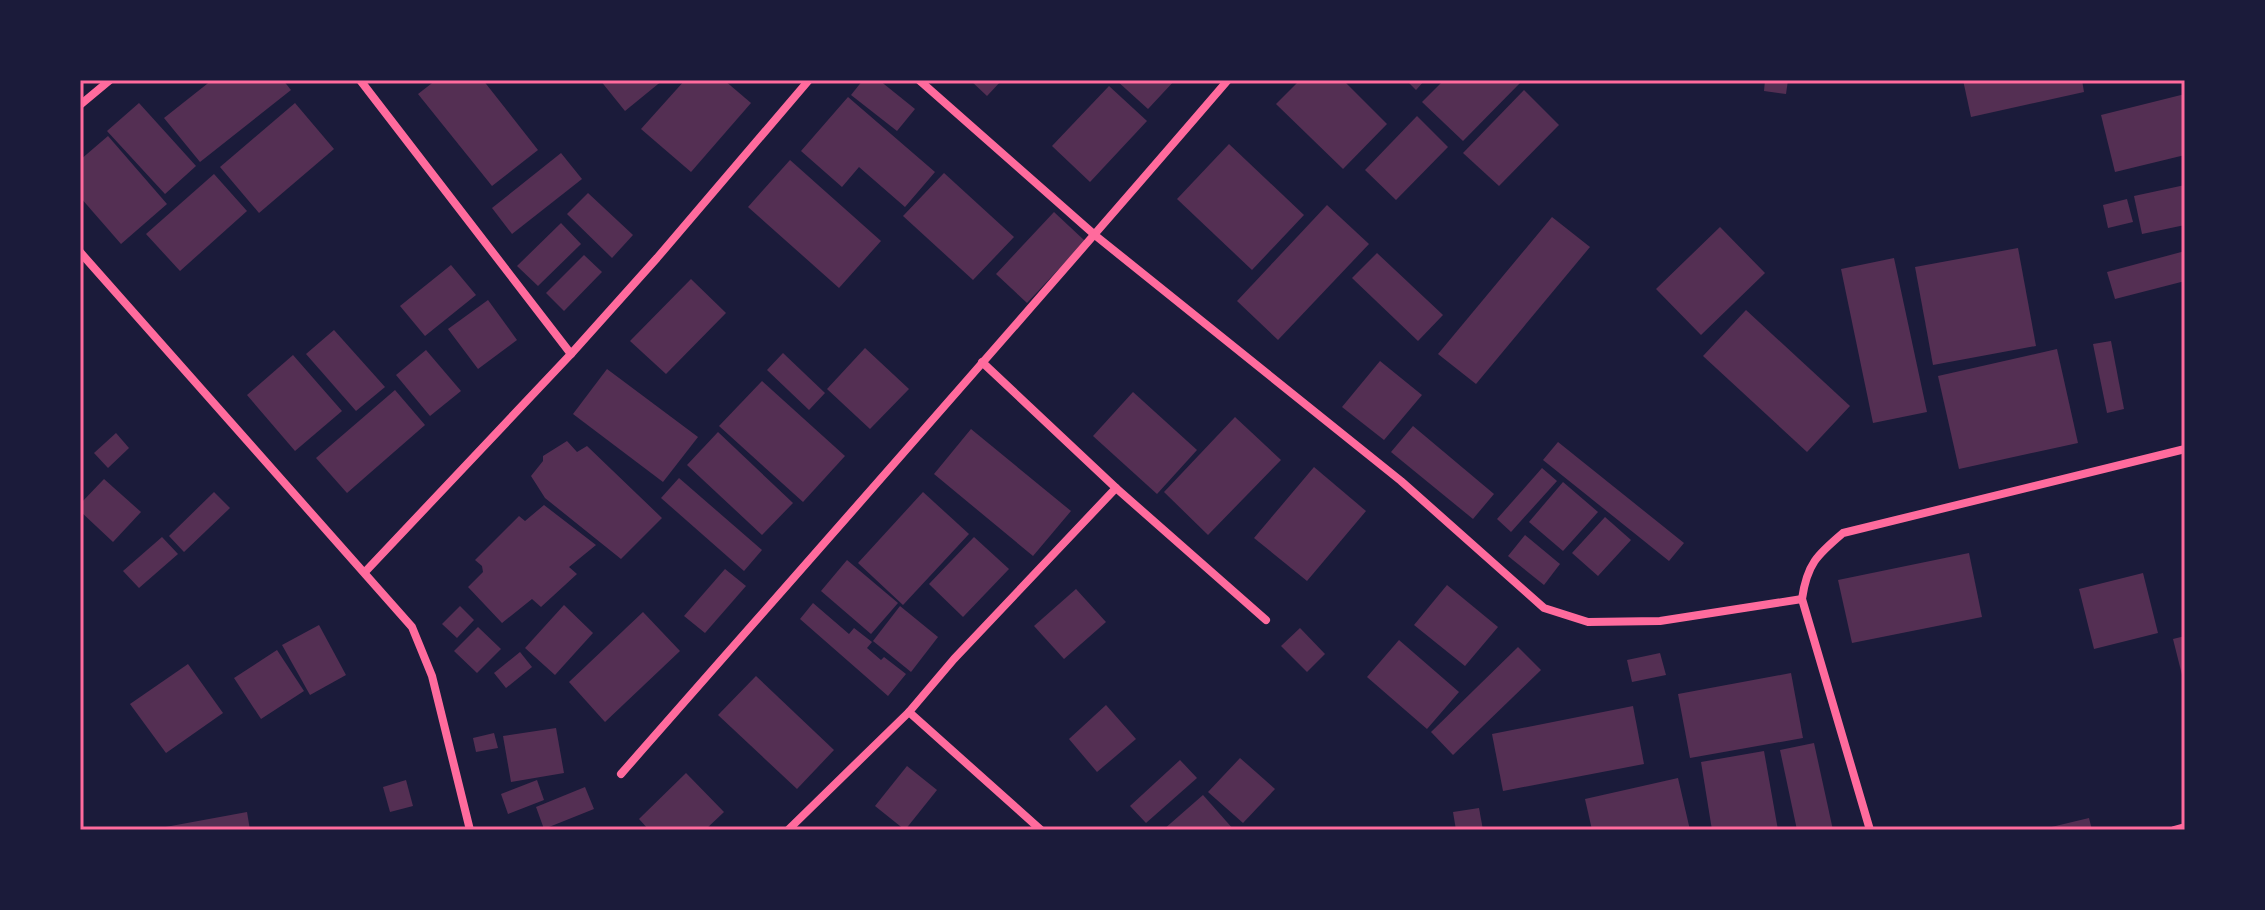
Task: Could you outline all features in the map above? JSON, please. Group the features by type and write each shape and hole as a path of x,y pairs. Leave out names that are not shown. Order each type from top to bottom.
{"street":[{"path":"80,105 110,80"},
{"path":"365,572 571,354 809,80"},
{"path":"919,80 1096,236 1401,481 1544,608 1588,622 1660,621 1802,599"},
{"path":"621,774 1096,236 1228,80"},
{"path":"363,81 571,354"},
{"path":"80,252 412,627 432,676 470,830"},
{"path":"982,362 1116,488 1266,620"},
{"path":"1870,830 1802,599 1815,556 1843,533 2185,449"},
{"path":"788,830 909,712 954,659 1116,488"},
{"path":"909,712 1041,830"},
{"path":"2174,830 2185,827"}],"building":[{"path":"212,80 283,80 291,90 200,162 164,118"},
{"path":"436,80 483,80 538,150 492,186 418,94"},
{"path":"600,80 663,80 625,111"},
{"path":"685,80 724,80 751,103 691,172 641,129"},
{"path":"863,80 879,80 915,109 897,131 851,95"},
{"path":"970,80 1002,80 987,96"},
{"path":"1116,80 1175,80 1148,109"},
{"path":"1300,80 1343,80 1387,124 1343,169 1276,104"},
{"path":"1406,80 1425,80 1416,90"},
{"path":"1444,80 1521,82 1463,141 1422,102"},
{"path":"1765,80 1788,80 1786,94 1764,91"},
{"path":"1963,80 2082,80 2084,92 1971,117"},
{"path":"1109,86 1147,121 1090,182 1052,146"},
{"path":"1524,90 1559,125 1499,186 1463,153"},
{"path":"2185,94 2185,155 2115,172 2101,115"},
{"path":"848,97 935,172 905,207 859,167 842,187 801,151"},
{"path":"139,103 196,166 165,194 107,131"},
{"path":"295,103 334,149 259,213 220,167"},
{"path":"1417,116 1448,147 1396,200 1365,170"},
{"path":"108,136 167,204 121,244 80,197 80,160"},
{"path":"1229,144 1304,215 1252,270 1177,199"},
{"path":"561,153 582,179 512,234 492,208"},
{"path":"790,160 881,241 839,288 748,207"},
{"path":"944,173 1014,237 973,280 903,216"},
{"path":"214,174 247,211 180,271 146,234"},
{"path":"2185,185 2185,225 2142,234 2134,196"},
{"path":"588,193 633,235 612,258 567,214"},
{"path":"2127,199 2133,222 2108,228 2103,205"},
{"path":"1327,205 1369,244 1278,340 1237,301"},
{"path":"1054,212 1085,241 1027,303 996,274"},
{"path":"1552,217 1590,247 1476,384 1438,354"},
{"path":"561,223 581,244 538,286 517,266"},
{"path":"1720,227 1765,273 1701,335 1656,289"},
{"path":"2018,248 2036,346 1933,365 1915,267"},
{"path":"2185,251 2185,281 2115,299 2107,272"},
{"path":"1377,253 1443,315 1418,341 1352,278"},
{"path":"584,255 602,272 564,311 546,293"},
{"path":"1894,258 1927,412 1873,423 1841,269"},
{"path":"451,265 476,295 425,336 400,306"},
{"path":"691,279 726,313 666,374 630,341"},
{"path":"488,300 517,340 478,369 448,329"},
{"path":"1746,310 1850,406 1807,452 1703,356"},
{"path":"334,330 385,387 356,411 306,354"},
{"path":"2111,341 2124,409 2107,413 2093,344"},
{"path":"865,348 909,389 870,429 827,389"},
{"path":"2057,349 2078,443 1959,469 1938,376"},
{"path":"426,350 461,391 430,416 396,375"},
{"path":"783,353 825,393 809,410 767,370"},
{"path":"293,355 342,411 295,451 247,395"},
{"path":"1380,361 1422,395 1384,440 1342,407"},
{"path":"607,369 698,437 663,482 573,414"},
{"path":"762,381 845,456 803,502 719,426"},
{"path":"395,390 425,425 347,493 316,458"},
{"path":"1133,392 1197,450 1157,494 1093,436"},
{"path":"1235,417 1281,460 1208,535 1164,492"},
{"path":"1413,426 1494,494 1473,519 1391,452"},
{"path":"971,429 1071,511 1033,556 934,474"},
{"path":"718,432 793,503 762,535 687,465"},
{"path":"116,433 129,448 108,468 94,453"},
{"path":"567,441 577,452 587,446 662,518 621,559 545,498 531,476 543,461 543,456"},
{"path":"1558,442 1684,543 1669,561 1543,460"},
{"path":"1314,467 1366,511 1307,581 1254,538"},
{"path":"1542,468 1557,481 1511,532 1497,519"},
{"path":"679,478 762,550 744,571 661,498"},
{"path":"104,479 141,512 113,542 80,511 80,504"},
{"path":"1563,482 1598,512 1563,551 1529,522"},
{"path":"214,492 230,508 184,552 169,536"},
{"path":"923,492 969,534 903,605 858,563"},
{"path":"544,505 596,545 569,567 577,574 541,607 532,599 502,623 468,587 483,572 482,566 475,560 519,516 525,521"},
{"path":"1605,517 1631,540 1598,576 1572,553"},
{"path":"1525,535 1560,564 1544,585 1508,556"},
{"path":"162,537 178,554 139,588 123,571"},
{"path":"974,537 1009,569 963,617 929,584"},
{"path":"1969,553 1982,617 1852,643 1838,580"},
{"path":"847,560 898,603 871,634 821,591"},
{"path":"725,569 746,586 705,633 684,616"},
{"path":"2143,573 2158,633 2094,649 2079,589"},
{"path":"1447,585 1498,627 1465,666 1414,625"},
{"path":"1076,589 1106,622 1064,659 1034,626"},
{"path":"813,603 849,634 854,628 872,642 867,648 906,674 888,696 800,619"},
{"path":"564,605 593,633 555,675 525,648"},
{"path":"460,606 474,620 457,638 442,624"},
{"path":"900,606 938,637 911,672 873,641"},
{"path":"643,612 680,651 605,722 569,682"},
{"path":"319,625 346,675 310,695 282,645"},
{"path":"478,627 501,649 477,673 454,651"},
{"path":"1300,628 1325,654 1307,672 1281,646"},
{"path":"2185,636 2185,683 2184,683 2173,639"},
{"path":"1399,640 1459,692 1427,729 1367,677"},
{"path":"1518,647 1541,670 1453,755 1431,732"},
{"path":"277,650 304,691 261,719 234,678"},
{"path":"520,652 532,667 506,688 494,673"},
{"path":"1660,653 1666,675 1632,682 1627,660"},
{"path":"188,664 223,713 166,753 130,704"},
{"path":"1791,673 1803,738 1690,758 1678,694"},
{"path":"756,676 834,750 797,789 718,715"},
{"path":"1106,705 1136,739 1097,772 1069,739"},
{"path":"1633,706 1644,764 1503,791 1492,734"},
{"path":"556,728 564,773 511,782 503,736"},
{"path":"494,733 498,748 476,752 473,738"},
{"path":"1814,743 1833,830 1797,830 1780,750"},
{"path":"1764,751 1778,830 1712,830 1701,762"},
{"path":"1240,758 1275,789 1243,823 1208,792"},
{"path":"1180,760 1197,778 1146,823 1130,806"},
{"path":"907,766 937,790 905,830 875,806"},
{"path":"686,773 724,812 705,830 649,830 639,819"},
{"path":"1678,778 1690,830 1592,830 1585,799"},
{"path":"406,780 413,806 390,812 383,787"},
{"path":"537,780 544,800 508,814 501,794"},
{"path":"585,787 594,809 544,829 536,807"},
{"path":"1203,795 1234,830 1163,830"},
{"path":"1479,808 1483,830 1456,830 1453,812"},
{"path":"247,812 250,830 160,830 160,828"},
{"path":"2089,818 2092,830 2043,830 2043,829"}]}
